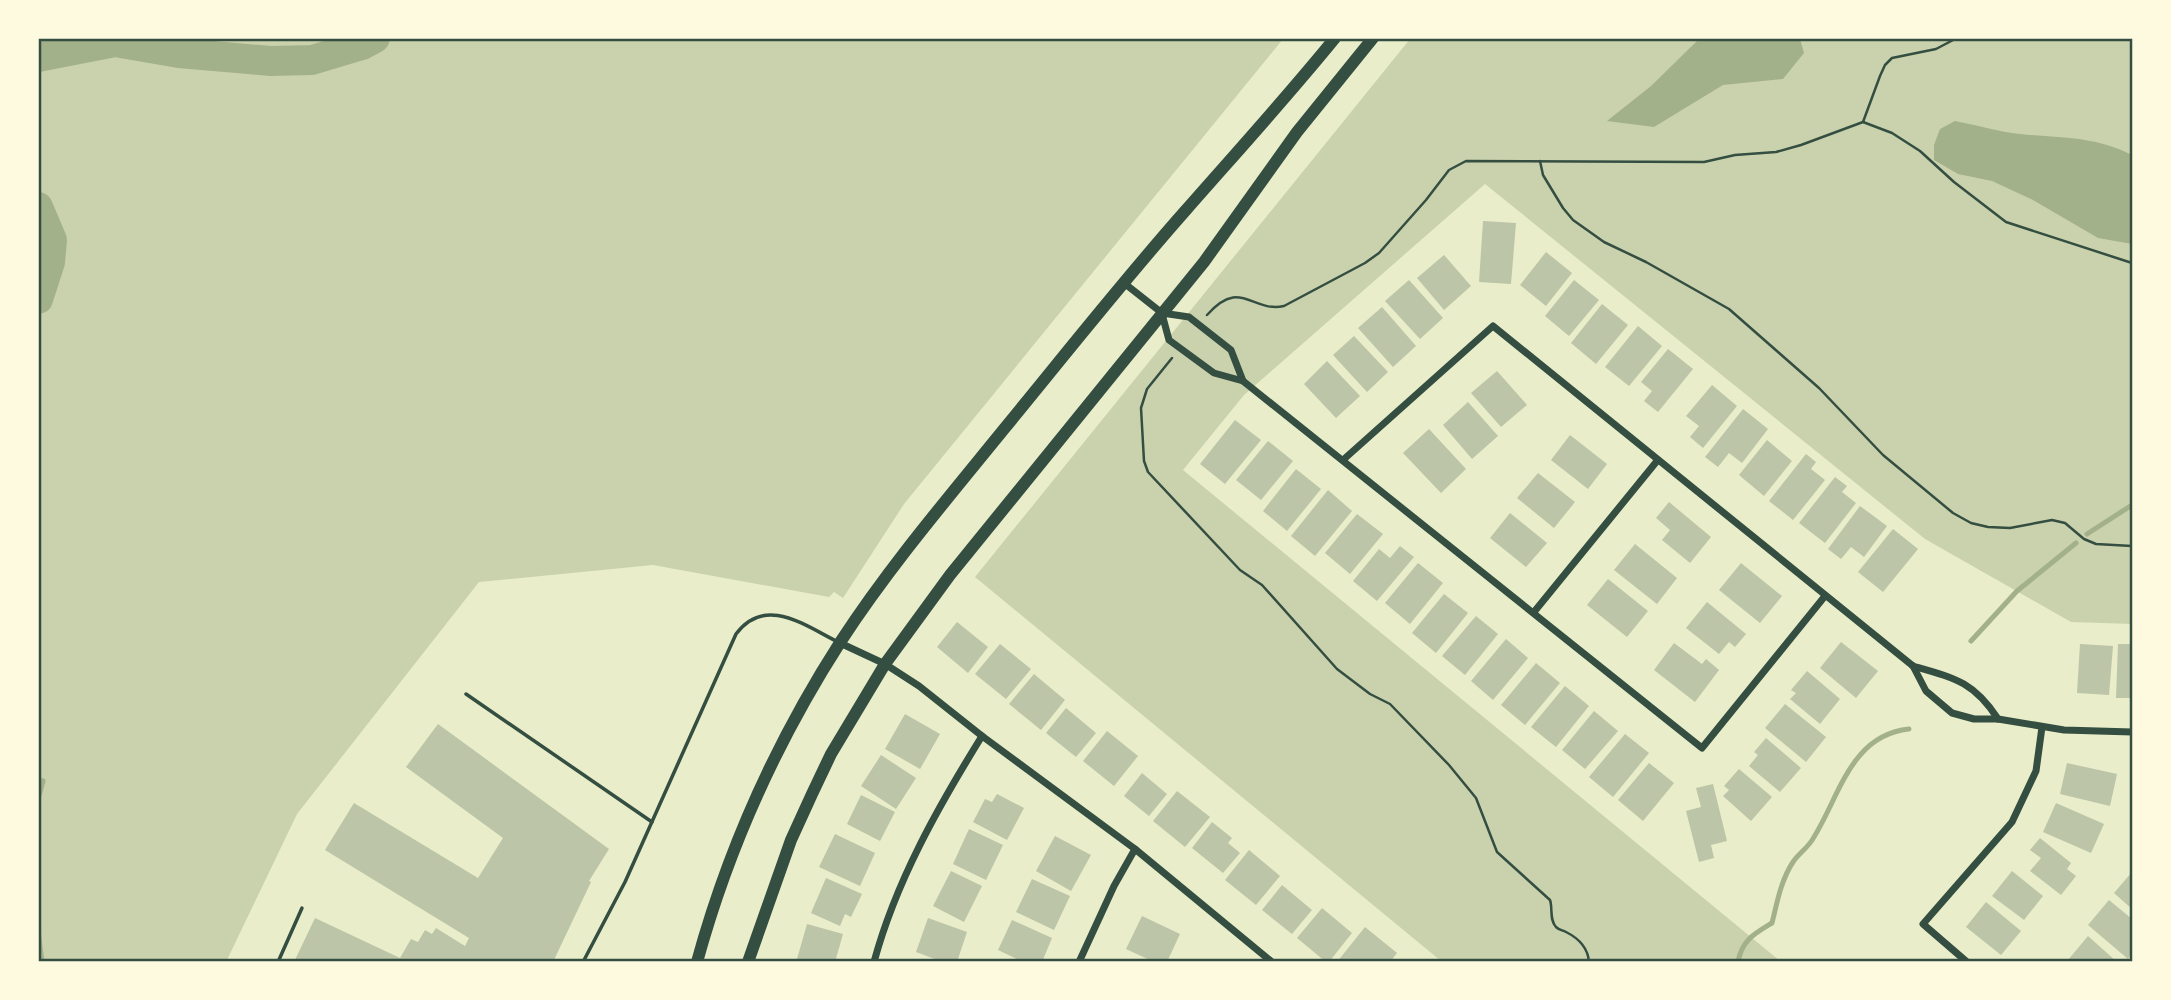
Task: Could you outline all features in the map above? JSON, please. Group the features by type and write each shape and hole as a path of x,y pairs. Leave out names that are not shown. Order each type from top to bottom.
{"main road":[{"path":"697,961 720,888 761,790 790,729 840,643 920,533 1124,283 1335,38"},
{"path":"748,961 777,877 807,806 831,754 885,664 950,575 1230,228 1276,161 1373,38"}],"street":[{"path":"1124,283 1162,313 1188,317 1231,351 1243,381"},
{"path":"1162,313 1169,340 1214,373 1243,381 1702,748 1825,596"},
{"path":"1343,460 1493,326 1913,666 1965,684 1984,698 1998,719"},
{"path":"1534,612 1657,461"},
{"path":"840,643 885,664 919,686 982,736 1136,849 1272,961"},
{"path":"1913,666 1926,691 1939,705 1952,713 1974,719 1998,719 2064,730 2133,732"},
{"path":"1967,961 1923,924 2012,822 2036,771 2042,727"},
{"path":"874,961 909,866 944,797 982,736"},
{"path":"1079,961 1114,886 1136,849"}],"lane":[{"path":"583,961 625,882 736,634 744,623 764,613 774,614 807,626 840,643"},
{"path":"466,694 652,822"},
{"path":"278,961 302,908"}],"path":[{"path":"1863,122 1880,76 1892,58 1936,49 1957,38"},
{"path":"1199,325 1222,301 1235,297 1275,308 1284,306 1365,263 1379,253 1449,170 1466,161 1704,162 1735,155 1776,152 1863,122 1892,133 1920,151 1954,182 2006,222 2133,263"},
{"path":"1540,161 1543,175 1573,220 1604,242 1729,309 1819,388 1883,454 1953,513 1971,523 1988,527 2010,528 2052,520 2065,523 2084,539 2096,544 2133,546"},
{"path":"1180,348 1147,389 1141,408 1144,461 1148,472 1240,570 1262,585 1337,669 1370,694 1390,704 1455,772 1476,798 1497,852 1550,900 1553,908 1551,918 1557,928 1583,944 1589,961"}],"shaded area":[{"path":"38,39 1283,39 904,504 843,598 834,592 829,597 653,565 479,582 297,814 226,962 39,961"},
{"path":"1410,39 2132,39 2132,624 2071,622 1925,539 1485,184 1244,395 1183,470 1780,961 1441,961 975,577"},
{"path":"1699,39 1800,39 1804,53 1783,79 1723,85 1654,127 1607,121 1651,86"},
{"path":"1955,121 2012,133 2091,141 2132,155 2132,244 2098,238 2033,200 1992,181 1958,174 1934,160 1934,145 1940,129"}],"building":[{"path":"1483,221 1516,223 1511,284 1479,282"},
{"path":"1546,252 1572,273 1546,306 1520,285"},
{"path":"1444,255 1471,286 1444,310 1417,278"},
{"path":"1409,280 1443,318 1420,339 1385,301"},
{"path":"1574,280 1599,300 1569,336 1545,316"},
{"path":"1602,304 1628,325 1596,364 1571,343"},
{"path":"1382,307 1416,346 1393,367 1358,328"},
{"path":"1638,326 1662,346 1629,386 1605,367"},
{"path":"1354,336 1388,372 1367,392 1333,355"},
{"path":"1668,349 1693,369 1658,412 1644,401 1652,391 1641,382"},
{"path":"1327,361 1360,396 1336,418 1304,384"},
{"path":"1497,371 1527,405 1501,427 1471,393"},
{"path":"1712,385 1737,406 1703,448 1690,437 1699,426 1686,416"},
{"path":"1468,402 1498,436 1472,459 1443,425"},
{"path":"1743,409 1768,429 1742,463 1729,453 1718,467 1705,457"},
{"path":"1235,420 1261,440 1225,484 1200,464"},
{"path":"1429,429 1466,469 1441,493 1403,453"},
{"path":"1570,435 1607,464 1588,489 1551,460"},
{"path":"1767,440 1792,461 1764,496 1739,475"},
{"path":"1268,441 1293,461 1261,500 1236,480"},
{"path":"1806,454 1816,462 1811,469 1825,480 1793,520 1769,501"},
{"path":"1296,469 1321,489 1287,531 1263,511"},
{"path":"1538,473 1575,502 1554,528 1517,498"},
{"path":"1835,477 1847,486 1842,492 1856,503 1825,543 1799,523"},
{"path":"1328,490 1352,511 1315,556 1291,536"},
{"path":"1669,502 1711,537 1690,563 1662,540 1670,530 1656,518"},
{"path":"1860,506 1887,526 1864,557 1851,547 1841,559 1828,549"},
{"path":"1510,513 1547,543 1526,567 1490,538"},
{"path":"1357,514 1383,534 1350,574 1325,553"},
{"path":"1893,529 1918,549 1883,592 1858,572"},
{"path":"1635,544 1677,578 1657,604 1614,570"},
{"path":"1400,546 1414,557 1377,601 1353,581 1379,549 1390,558"},
{"path":"1418,563 1443,583 1410,624 1385,603"},
{"path":"1741,563 1782,596 1760,623 1719,590"},
{"path":"1608,579 1648,611 1627,637 1587,605"},
{"path":"1444,594 1468,613 1436,653 1412,633"},
{"path":"1707,602 1746,634 1735,647 1729,642 1719,654 1686,628"},
{"path":"1476,616 1498,634 1465,675 1442,656"},
{"path":"957,622 988,647 968,673 937,647"},
{"path":"1506,639 1528,658 1493,700 1471,681"},
{"path":"1841,642 1878,671 1856,698 1820,668"},
{"path":"1674,643 1702,664 1706,659 1719,670 1695,702 1654,670"},
{"path":"1000,644 1031,669 1006,699 975,674"},
{"path":"2080,644 2113,646 2109,695 2077,693"},
{"path":"2118,644 2132,644 2132,698 2116,698"},
{"path":"1536,663 1560,683 1525,725 1501,705"},
{"path":"1807,671 1840,699 1820,724 1790,699 1796,693 1791,690"},
{"path":"1034,674 1065,700 1041,730 1009,704"},
{"path":"1565,686 1589,706 1556,747 1531,727"},
{"path":"1785,704 1826,737 1806,762 1765,728"},
{"path":"1066,708 1096,733 1076,757 1046,733"},
{"path":"1594,711 1618,731 1585,769 1562,750"},
{"path":"905,714 940,734 920,769 885,749"},
{"path":"438,724 609,849 589,881 591,882 553,962 294,962 315,918 400,958 411,939 418,942 425,930 432,934 436,928 465,946 469,938 325,850 354,803 478,878 503,838 406,767"},
{"path":"1107,731 1138,756 1114,786 1083,761"},
{"path":"1625,734 1649,753 1613,797 1589,777"},
{"path":"1766,738 1801,768 1780,792 1749,766 1758,755 1754,752"},
{"path":"881,755 916,778 896,809 861,786"},
{"path":"1649,763 1674,783 1643,821 1618,800"},
{"path":"2067,763 2117,774 2110,806 2060,794"},
{"path":"1739,769 1772,797 1751,821 1723,796 1729,790 1724,786"},
{"path":"1142,773 1167,794 1149,816 1124,796"},
{"path":"1713,784 1727,841 1711,845 1714,858 1699,862 1686,811 1701,807 1696,788"},
{"path":"1177,791 1210,817 1185,847 1153,821"},
{"path":"997,794 1024,808 1007,840 973,822 985,799 992,802"},
{"path":"861,795 895,812 880,841 847,824"},
{"path":"2056,803 2104,824 2091,853 2043,832"},
{"path":"1212,822 1232,838 1228,843 1240,853 1223,873 1192,848"},
{"path":"969,829 1003,845 986,880 953,864"},
{"path":"835,834 875,853 860,886 819,867"},
{"path":"1055,836 1091,855 1071,891 1036,871"},
{"path":"2040,838 2071,863 2067,869 2076,876 2061,895 2030,871 2041,858 2030,850"},
{"path":"1249,850 1280,876 1256,905 1225,880"},
{"path":"951,871 982,886 964,922 933,906"},
{"path":"2012,871 2043,896 2024,920 1992,896"},
{"path":"2132,872 2132,909 2114,893"},
{"path":"826,878 862,894 851,917 845,914 840,926 811,913"},
{"path":"1032,879 1070,896 1054,930 1016,912"},
{"path":"1282,885 1312,910 1292,934 1262,910"},
{"path":"2109,900 2132,919 2132,953 2128,959 2088,925"},
{"path":"1986,902 2021,931 2001,955 1966,927"},
{"path":"1322,908 1352,933 1329,962 1297,938"},
{"path":"1142,916 1180,934 1167,962 1154,962 1126,949"},
{"path":"928,918 967,932 957,962 943,962 916,952"},
{"path":"1012,920 1052,938 1042,962 1023,962 998,950"},
{"path":"807,924 843,934 835,962 806,962 797,959"},
{"path":"1365,927 1397,953 1390,962 1337,962"},
{"path":"2088,936 2117,962 2068,960"}],"waterway":[{"path":"38,57 115,42 179,53 271,61 312,60 362,45 375,38"},
{"path":"38,207 52,240 50,262 38,299"},
{"path":"2087,534 2132,505"},
{"path":"1971,641 2017,591 2076,543"},
{"path":"1738,962 1746,943 1754,934 1772,923 1785,876 1795,859 1812,841 1840,786 1860,755 1873,742 1909,729"},
{"path":"38,780 43,781 38,799"},
{"path":"38,931 42,962"}]}
